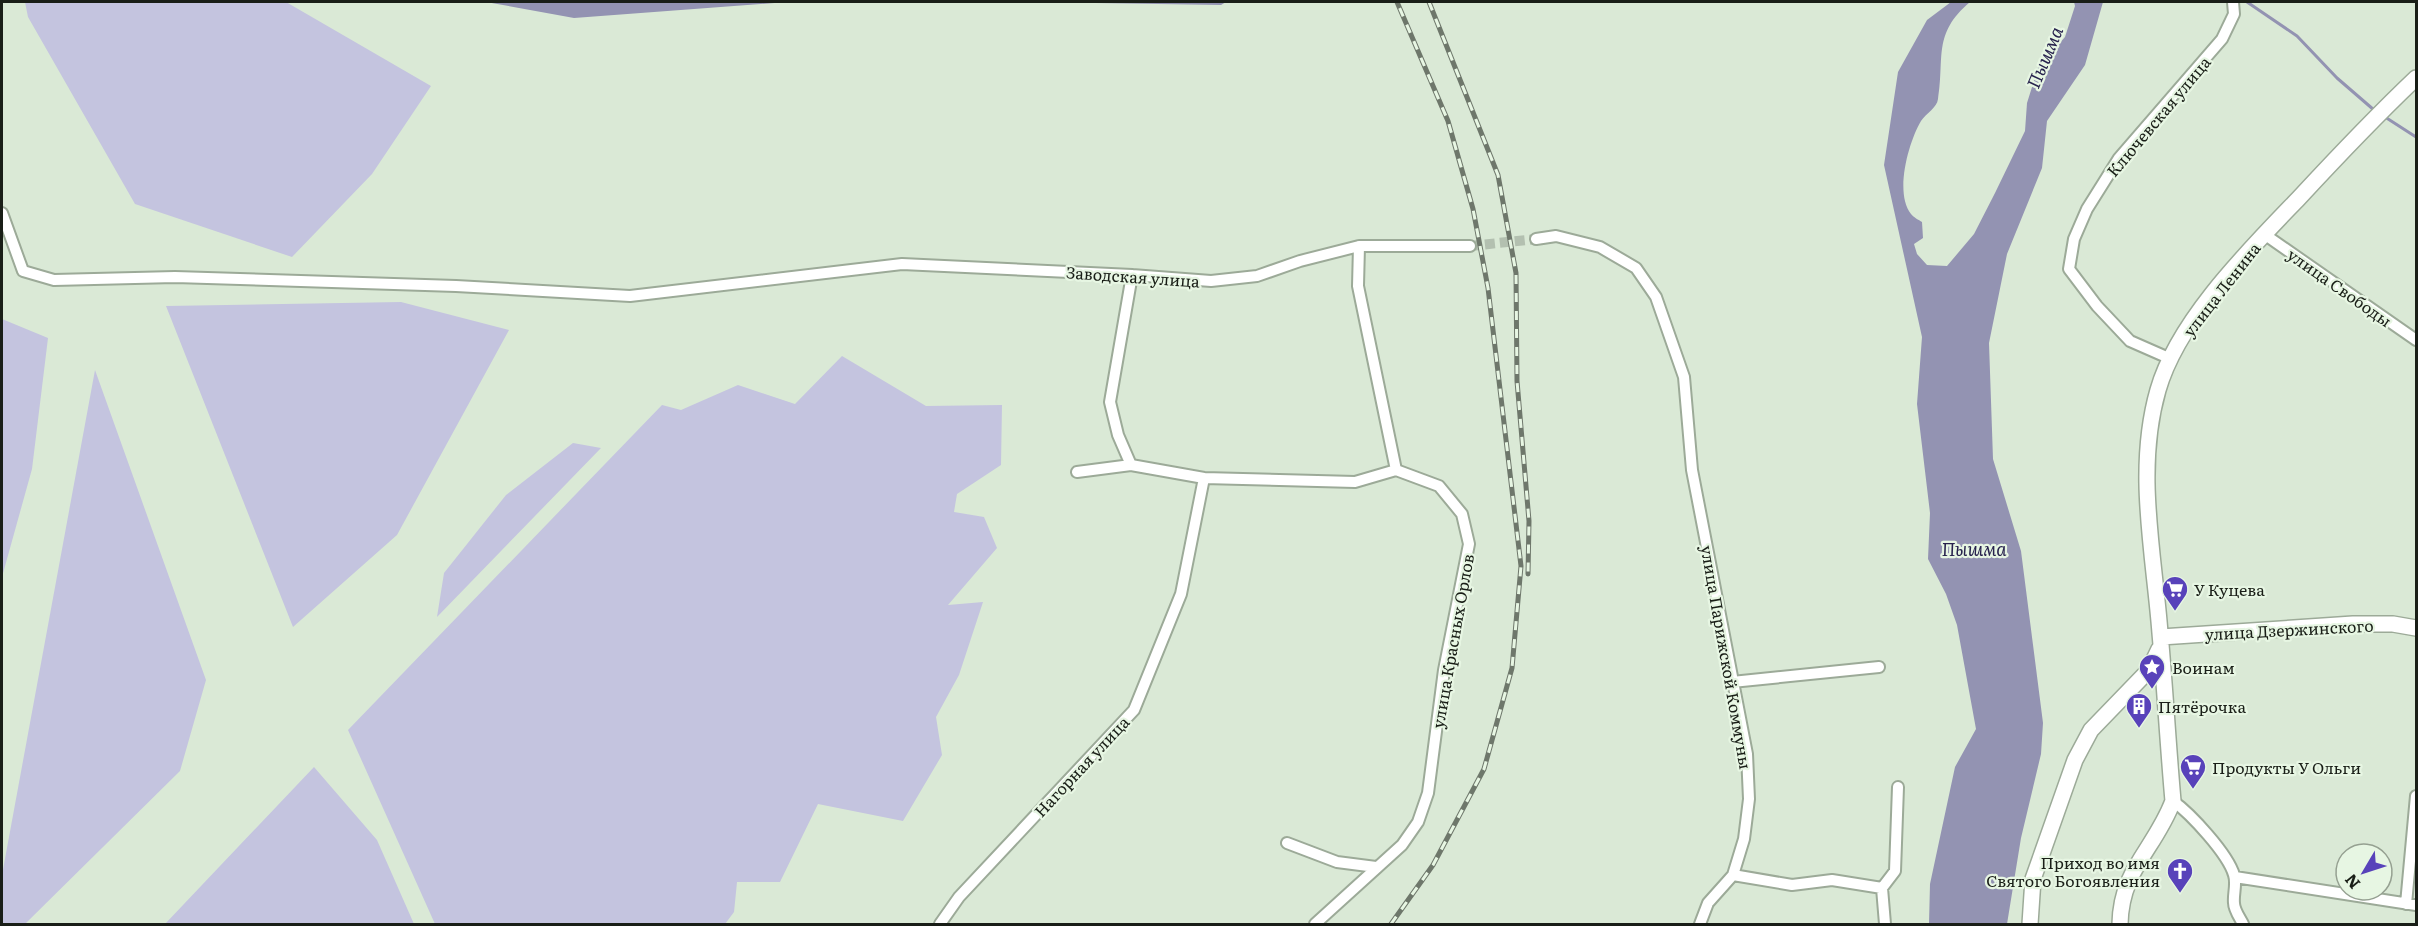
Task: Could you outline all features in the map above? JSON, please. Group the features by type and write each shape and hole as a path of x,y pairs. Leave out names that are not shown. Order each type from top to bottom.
{"main road":[{"name":"улица Ленина","path":"2173,801 2146,496 2149,435 2158,390 2171,359 2203,308 2264,234 2416,78"},
{"name":"улица Дзержинского","path":"2160,641 2353,624 2393,624 2416,628"},
{"path":"2030,924 2033,879 2075,760 2091,730 2149,670 2160,641"},
{"path":"2120,924 2124,890 2131,873 2167,816 2173,801"}],"street":[{"name":"Ключевская улица","path":"2171,359 2130,341 2097,306 2069,268 2072,249 2087,209 2119,158 2222,39 2234,14 2233,2"},
{"name":"Заводская улица","path":"2,213 23,272 54,280 175,278 456,286 630,296 902,264 1211,281 1257,276 1300,261 1359,246 1470,246"},
{"name":"улица Свободы","path":"2264,234 2416,340"},
{"name":"улица Парижской Коммуны","path":"1536,239 1556,236 1600,247 1636,268 1656,297 1684,377 1692,470 1747,754 1749,799 1744,839 1733,875 1708,903 1700,924"},
{"path":"1077,472 1131,465 1204,478 1355,482 1396,470 1358,285 1359,246"},
{"path":"1131,465 1118,435 1110,402 1132,275"},
{"name":"улица Красных Орлов","path":"1315,924 1402,845 1418,822 1428,793 1444,670 1469,544 1462,514 1439,486 1396,470"},
{"name":"Нагорная улица","path":"940,924 959,897 1134,710 1181,594 1204,478"},
{"path":"1732,682 1879,667"},
{"path":"1885,924 1882,888 1895,871 1898,787"},
{"path":"2235,877 2411,905 2416,796"},
{"path":"2173,801 2189,813 2226,856 2235,877 2234,906 2243,924"},
{"path":"1287,843 1337,862 1376,867"},
{"path":"1733,875 1792,885 1832,880 1882,888"}],"shaded area":[{"path":"25,2 286,2 431,86 372,174 292,257 135,204 28,17"},
{"path":"401,302 509,330 397,535 293,627 166,306"},
{"path":"2,319 48,338 32,469 2,577"},
{"path":"842,356 926,406 1002,405 1001,465 957,494 954,512 984,517 997,548 948,605 983,602 959,675 936,717 942,755 903,821 818,804 780,882 737,882 734,912 725,924 435,924 348,730 662,405 681,410 738,385 795,404"},
{"path":"95,370 206,680 180,771 25,924 2,924 2,875"},
{"path":"573,443 601,448 437,617 444,573 506,495"},
{"path":"314,767 377,840 414,924 165,924"}],"water":[{"path":"486,2 787,2 574,18"},
{"path":"1033,2 1226,2 1221,5"},
{"name":"Пышма","path":"1951,2 1970,2 1958,14 1945,36 1937,102 1916,130 1905,167 1906,205 1912,215 1922,222 1923,238 1914,244 1917,254 1927,265 1947,266 1974,234 2025,131 2027,103 2038,68 2065,37 2075,6 2074,2 2103,2 2085,65 2047,121 2042,168 2007,254 1989,343 1993,459 2021,551 2043,723 2041,754 2021,838 2007,924 1929,924 1930,884 1955,767 1976,729 1957,625 1946,594 1928,559 1930,513 1917,404 1922,337 1884,165 1898,72 1927,20"}],"waterway":[{"path":"2247,2 2297,36 2337,78 2374,110"},
{"path":"2385,117 2416,137"}],"tunnel":[{"path":"1470,246 1536,239"}],"railway":[{"path":"1391,924 1433,865 1484,769 1512,668 1521,566 1488,288 1473,209 1448,121 1397,2"},
{"path":"1429,2 1498,175 1516,273 1517,381 1529,521 1528,574"}],"place":[{"name":"У Куцева","path":"2175,612"},
{"name":"Воинам","path":"2152,690"},
{"name":"Пятёрочка","path":"2139,729"},
{"name":"Продукты У Ольги","path":"2193,790"},
{"name":"Приход во имя Святого Богоявления","path":"2180,894"}]}
